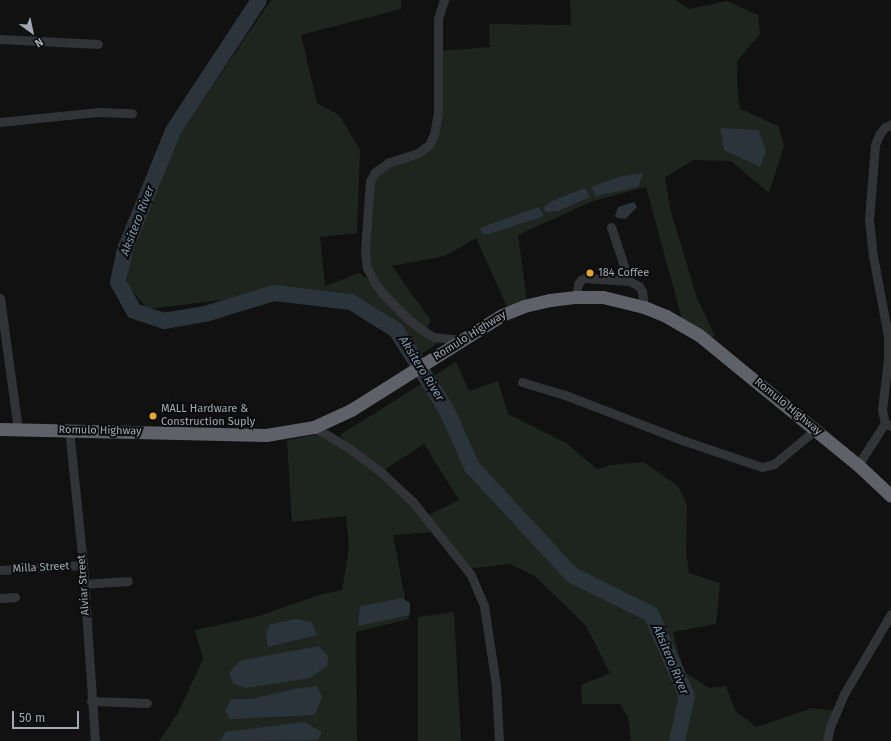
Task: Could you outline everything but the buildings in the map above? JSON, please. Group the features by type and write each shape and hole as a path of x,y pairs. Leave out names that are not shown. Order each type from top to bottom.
{"highway":[{"name":"Romulo Highway","path":"0,429 68,429 266,435 314,427 351,410 502,315 524,306 550,300 576,297 603,298 644,307 666,316 699,336 858,465 891,496"}],"street":[{"path":"444,0 438,20 438,106 434,134 429,145 418,153 388,163 375,172 370,181 365,250 367,268 375,284 408,319 434,337 459,342"},
{"path":"0,39 98,44"},
{"path":"0,122 100,112 132,113"},
{"path":"858,465 888,424 882,410 888,359 888,336 873,256 869,219 875,145 879,135 885,127 891,124"},
{"path":"611,227 629,281"},
{"path":"576,297 578,284 585,278 629,281 639,286 642,291 644,307"},
{"path":"0,298 18,429"},
{"path":"522,382 565,395 685,441 762,467 774,464 815,430"},
{"path":"314,427 346,446 381,472 413,502 471,575 484,606 496,685 499,741"},
{"name":"Alviar Street","path":"68,429 83,565 95,741"},
{"name":"Milla Street","path":"0,570 83,565"},
{"path":"84,584 128,581"},
{"path":"0,598 15,597"},
{"path":"827,741 830,728 844,694 891,614"},
{"path":"92,701 147,703"}],"shaded area":[{"path":"271,0 401,0 401,9 301,35 317,103 339,115 360,150 357,233 320,237 325,286 359,273 374,283 367,268 375,172 418,153 434,134 439,51 490,47 489,24 571,25 570,0 675,0 689,9 727,1 758,15 760,34 737,61 738,100 741,109 778,126 784,146 769,193 731,161 694,160 665,177 671,212 697,298 715,336 705,340 682,319 646,187 593,201 518,235 527,301 508,309 476,238 445,256 392,266 431,321 425,332 438,343 417,357 396,330 351,302 279,293 148,309 127,285 130,253 178,137"},
{"path":"720,128 759,130 766,152 760,167 724,150"},
{"path":"643,173 638,187 596,196 591,187 618,177"},
{"path":"585,188 590,197 558,211 546,212 543,207 552,201"},
{"path":"634,202 637,207 626,219 617,218 615,216 618,207"},
{"path":"539,207 544,216 490,234 482,234 480,228"},
{"path":"456,362 469,391 498,381 508,414 566,443 597,469 610,465 644,462 678,486 687,505 686,552 689,573 720,583 716,624 673,632 684,672 710,688 726,686 735,711 756,727 812,708 837,711 829,741 631,741 628,717 620,704 582,704 581,685 610,673 586,626 535,576 510,564 467,569 437,532 393,535 409,619 356,632 357,741 159,741 178,713 203,659 195,630 259,616 319,595 342,590 349,547 346,516 292,522 287,440 324,433 353,451 340,435","holes":["424,444 459,500 425,517 381,472"]},
{"path":"402,598 410,603 410,615 358,626 360,606"},
{"path":"454,612 461,741 418,741 418,617"},
{"path":"296,619 312,622 317,635 268,647 266,632 271,624"},
{"path":"319,646 328,656 327,666 310,678 246,688 233,684 229,673 240,661"},
{"path":"317,686 322,697 315,715 230,719 225,711 231,699 252,699 293,689"},
{"path":"304,722 322,732 318,740 220,741 225,732"}],"waterway":[{"name":"Aksitero River","path":"259,0 173,131 125,249 118,282 134,311 164,321 205,314 274,293 351,302 396,330 446,409 472,467 572,575 651,614 687,696 677,741"}],"place":[{"name":"184 Coffee","path":"590,273"},
{"name":"MALL Hardware & Construction Suply","path":"153,416"}]}
